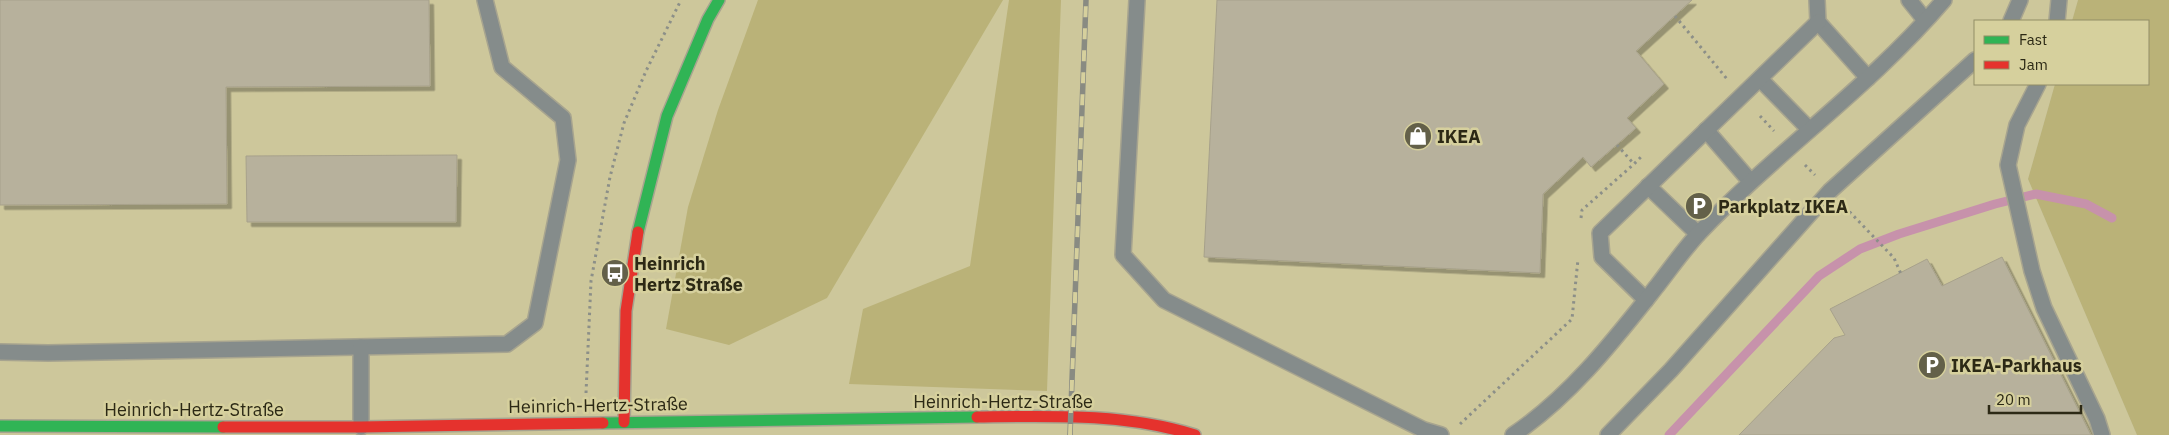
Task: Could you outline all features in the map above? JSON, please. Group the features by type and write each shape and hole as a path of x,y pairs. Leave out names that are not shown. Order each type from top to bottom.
{"street":[{"path":"624,422 626,311 640,218 667,116 708,18 719,0"},
{"name":"Heinrich-Hertz-Straße","path":"0,426 361,426 1035,416 1121,419 1195,435"}],"lane":[{"path":"0,352 48,353 507,344 535,323 568,160 563,118 502,67 485,0"},
{"path":"1137,0 1123,255 1164,300 1424,430 1448,432"},
{"path":"1816,0 1818,22 1868,78"},
{"path":"1909,0 1925,20"},
{"path":"1513,435 1530,423 1594,365 1698,234 1750,181 1868,78 1944,0"},
{"path":"2011,20 2020,0"},
{"path":"2057,20 2059,0"},
{"path":"1646,300 1602,257 1600,233 1818,22"},
{"path":"1608,435 1678,362 1830,191 1974,61"},
{"path":"1760,79 1809,129"},
{"path":"2037,85 2017,125 2008,165 2032,271 2044,308 2097,419 2102,435"},
{"path":"1706,130 1750,181"},
{"path":"1648,186 1698,234"},
{"path":"361,348 361,426"}],"path":[{"path":"1720,85 1727,79"},
{"path":"1617,145 1634,164"},
{"path":"1581,220 1582,210 1648,151"},
{"path":"1867,229 1894,258 1901,274"},
{"path":"1448,432 1572,319 1578,250"}],"shaded area":[{"path":"0,0 2078,0 2072,20 1974,20 1974,85 2055,85 2028,179 2137,435 0,435"},
{"path":"758,0 1003,0 827,298 729,345 666,329 688,207 718,110"},
{"path":"1009,0 1061,0 1047,391 849,384 863,309 970,266"},
{"path":"2078,0 2169,0 2169,435 2137,435 2028,179 2055,85 2149,85 2149,20 2072,20"}],"building":[{"path":"0,0 429,0 430,86 226,87 227,204 0,205"},
{"name":"IKEA","path":"1217,0 1692,0 1636,51 1664,84 1627,118 1636,128 1591,167 1583,157 1543,194 1540,273 1204,257"},
{"path":"457,155 456,222 247,222 246,156"},
{"name":"IKEA-Parkhaus","path":"2002,257 2091,435 1739,435 1834,338 1845,335 1830,309 1927,259 1942,286"}],"waterway":[{"path":"1669,435 1819,276 1860,249 1899,234 1995,204 2036,194 2086,204 2112,218"}],"railway":[{"path":"1070,435 1086,0"}],"traffic: fast":[{"path":"638,232 667,116 708,19 719,0"},
{"path":"603,423 977,417"},
{"path":"0,426 223,427"}],"traffic: jam":[{"path":"624,422 626,311 638,232"},
{"path":"977,417 1059,416 1114,419 1168,428 1195,435"},
{"path":"223,427 603,423"}],"place":[{"name":"IKEA","path":"1418,136"},
{"name":"Parkplatz IKEA","path":"1699,206"},
{"name":"Heinrich Hertz Straße","path":"615,273"},
{"name":"IKEA-Parkhaus","path":"1932,365"}]}
